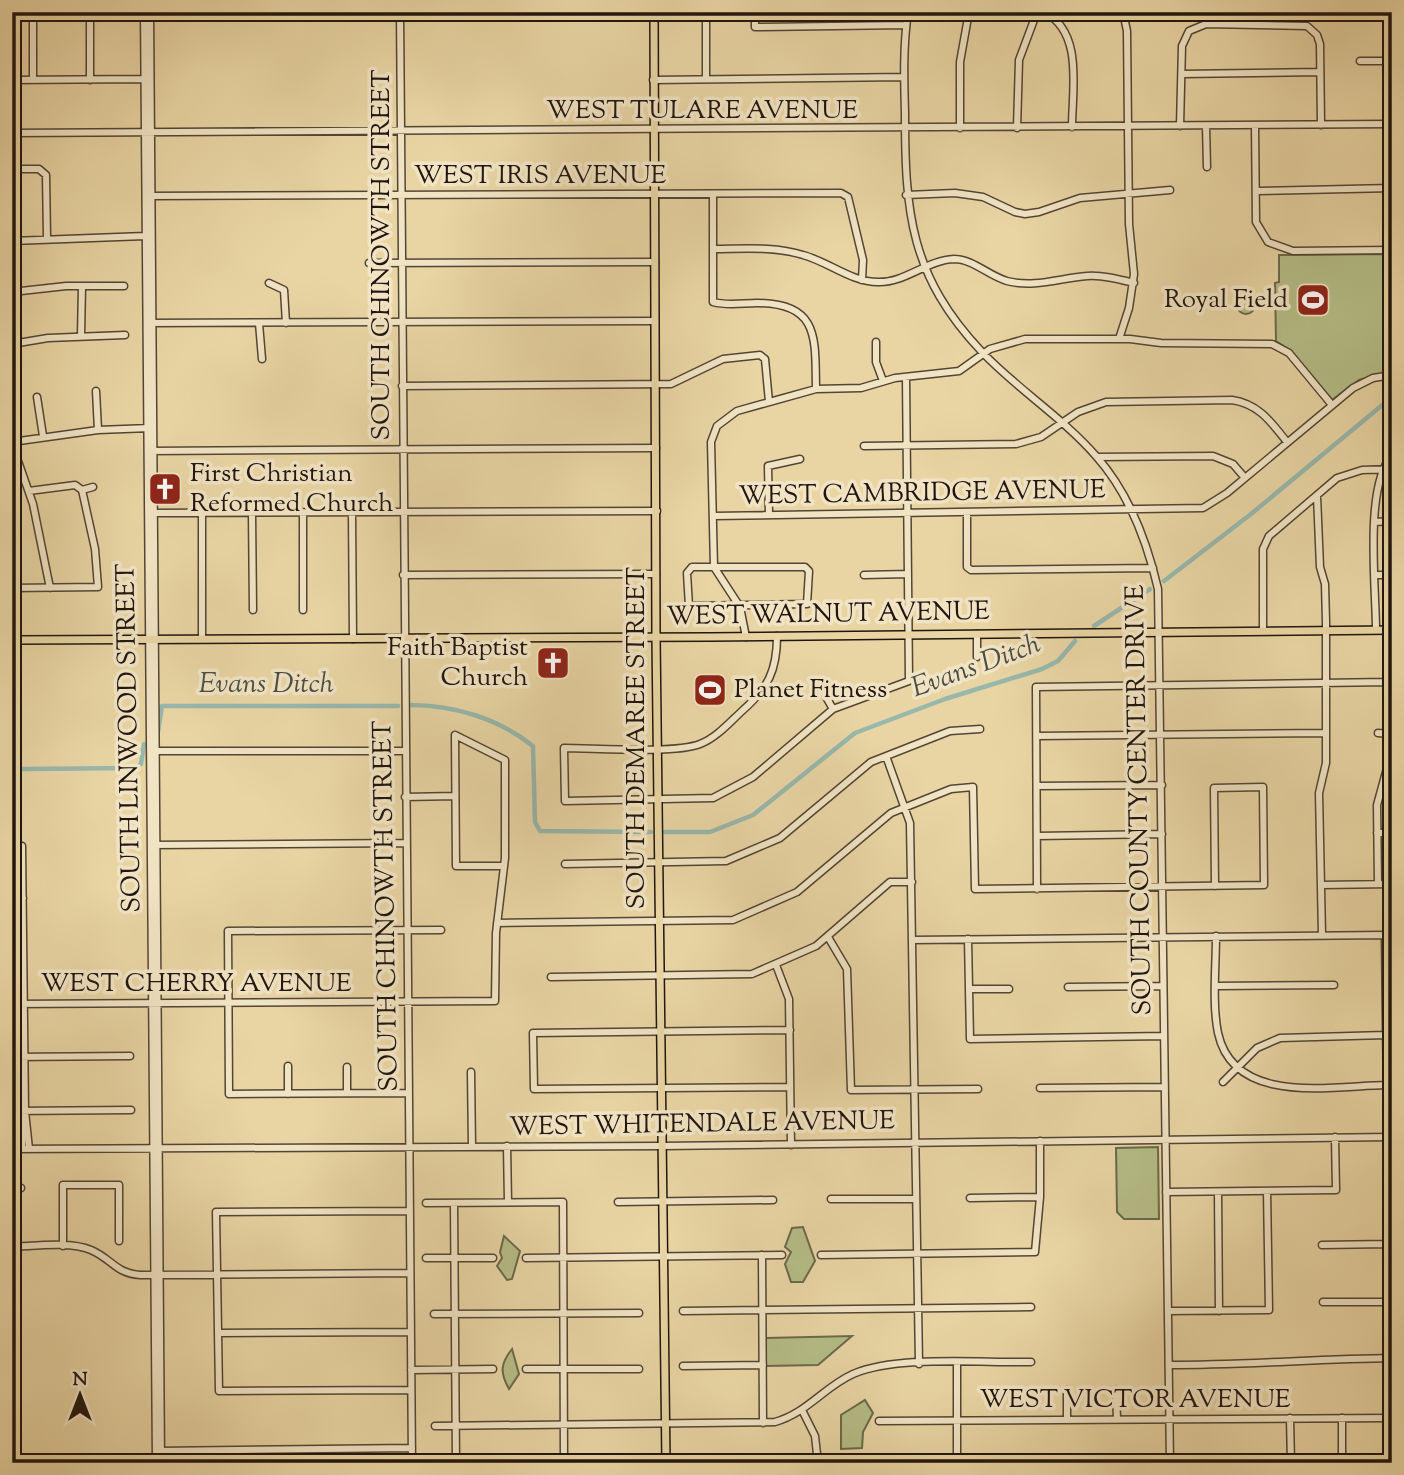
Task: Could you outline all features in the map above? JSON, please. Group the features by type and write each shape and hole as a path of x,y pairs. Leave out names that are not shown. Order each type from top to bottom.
{"main road":[{"name":"SOUTH DEMAREE STREET","path":"654,12 656,638 666,1463"},
{"name":"WEST WALNUT AVENUE","path":"12,640 656,638 1392,630"}],"street":[{"path":"33,12 33,80"},
{"path":"90,12 90,80"},
{"name":"SOUTH LINWOOD STREET","path":"144,12 159,1463"},
{"name":"SOUTH LINWOOD STREET","path":"147,133 150,12"},
{"name":"SOUTH CHINOWTH STREET","path":"400,12 403,639 412,1463"},
{"path":"706,12 706,79"},
{"path":"755,12 755,27 906,25"},
{"name":"SOUTH COUNTY CENTER DRIVE","path":"908,12 904,77 906,194 913,233 925,268 954,318 984,355 1097,457 1132,511 1158,589 1161,632 1170,1463"},
{"path":"960,128 960,62 969,12"},
{"path":"1017,128 1019,61 1037,12"},
{"path":"1044,12 1060,24 1072,51 1072,127"},
{"path":"1119,339 1134,283 1126,127 1127,31 1123,12"},
{"path":"1232,12 1232,24"},
{"path":"1181,126 1182,46 1189,31 1206,24 1298,23 1313,31 1320,44 1321,125"},
{"path":"1360,61 1392,61"},
{"path":"12,80 144,79 150,72"},
{"path":"1182,74 1320,72"},
{"path":"653,80 904,77"},
{"name":"WEST TULARE AVENUE","path":"12,133 400,133 1392,124"},
{"path":"1255,125 1256,222 1268,243 1293,251 1392,250"},
{"path":"1206,126 1207,167"},
{"path":"12,169 39,169 45,172 47,238"},
{"path":"1256,191 1392,188"},
{"path":"906,194 955,193 983,197 1015,212 1026,214 1080,198 1128,196 1170,190"},
{"path":"713,194 713,302 780,304 802,315 813,332 816,389"},
{"name":"WEST IRIS AVENUE","path":"148,199 401,195 845,194 863,260 862,280"},
{"name":"SOUTH LINWOOD STREET","path":"148,199 145,236 148,323"},
{"path":"12,241 145,236"},
{"path":"713,249 791,252 862,280 890,282 943,261 960,260 992,275 1018,283 1046,283 1100,276 1134,283"},
{"path":"369,263 655,262"},
{"path":"269,283 284,290 286,323"},
{"path":"81,336 82,286"},
{"path":"12,292 82,286 124,286"},
{"path":"148,323 655,321"},
{"path":"259,323 262,359"},
{"path":"12,344 81,336 125,335"},
{"path":"746,637 740,607 713,568 711,442 717,426 728,416 816,389 861,388 906,377 959,372 1000,345 1025,339 1272,344 1289,354 1332,405"},
{"path":"876,342 876,362 883,381"},
{"path":"402,386 656,384 678,382 731,356 764,356 769,402"},
{"name":"WEST CAMBRIDGE AVENUE","path":"714,516 1203,508 1245,478 1332,405 1364,382 1392,375"},
{"path":"777,636 773,673 761,694 701,744 658,748 564,748 565,801 697,800 729,792 753,777 833,709 909,681 906,377"},
{"path":"96,391 98,430"},
{"path":"37,397 43,436"},
{"path":"864,446 1016,444 1041,437 1077,412 1106,402 1232,400 1243,401 1262,412 1287,442"},
{"path":"50,588 42,538 12,443 43,436 149,428"},
{"path":"149,451 656,448"},
{"path":"1376,630 1376,486 1381,469 1392,455"},
{"path":"1097,457 1213,456 1233,464 1245,478"},
{"path":"769,514 768,466 800,459"},
{"path":"1264,631 1265,542 1349,472 1392,469"},
{"path":"12,588 98,587 96,549 82,490 75,485 29,491"},
{"path":"82,490 93,487"},
{"path":"1317,496 1326,630 1326,763 1319,793 1322,934"},
{"path":"149,513 657,511"},
{"path":"967,512 969,569 1153,568"},
{"path":"202,513 202,639"},
{"path":"252,513 253,610"},
{"path":"303,513 303,610"},
{"path":"352,513 353,639"},
{"path":"1375,522 1392,522"},
{"path":"800,566 809,571 805,606 689,606 686,600 688,569 713,568 800,566"},
{"path":"403,575 656,574"},
{"path":"864,575 908,574"},
{"path":"1376,575 1392,575"},
{"path":"977,634 977,657"},
{"path":"1378,884 1377,805 1390,761 1388,664"},
{"path":"1037,888 1036,687 1388,682"},
{"path":"826,696 833,709"},
{"path":"565,864 719,863 768,844 788,831 856,771 950,731 980,729"},
{"path":"1037,736 1325,733"},
{"path":"1378,733 1390,734"},
{"path":"504,866 456,866 455,736 505,760 504,866 497,923 733,920 792,895 885,816 951,789 973,787 975,889 1163,887 1215,886 1264,885 1263,787 1214,788 1215,886"},
{"path":"152,751 404,751"},
{"path":"886,756 910,823 919,1364"},
{"path":"1037,786 1162,785"},
{"path":"405,797 455,796"},
{"path":"1377,833 1388,833"},
{"path":"1037,836 1162,834"},
{"path":"152,845 405,843"},
{"path":"12,846 22,846 25,1149"},
{"path":"551,977 745,975 809,951 890,883 912,883"},
{"path":"1321,885 1392,884"},
{"path":"12,898 23,898"},
{"name":"WEST CHERRY AVENUE","path":"12,1004 495,1001 497,923"},
{"path":"408,1093 229,1094 228,931 441,930"},
{"path":"912,940 1385,934 1390,1182 1388,1302 1391,1358 1287,1359 1267,1365 1169,1365"},
{"path":"1216,936 1219,1038 1237,1068 1252,1079 1274,1086 1386,1085"},
{"path":"828,937 847,970 851,1090 978,1089"},
{"path":"968,939 970,1039 1164,1036"},
{"path":"12,951 23,951"},
{"path":"776,965 787,990 791,1144"},
{"path":"1216,986 1334,985"},
{"path":"1068,987 1163,986"},
{"path":"970,989 1009,989"},
{"path":"790,1030 533,1033 534,1089 790,1087"},
{"path":"1223,1082 1257,1048 1280,1038 1385,1035"},
{"path":"12,1057 130,1056"},
{"path":"288,1066 288,1094"},
{"path":"347,1067 347,1093"},
{"path":"471,1072 472,1147"},
{"path":"1040,1088 1164,1087"},
{"path":"12,1111 131,1110"},
{"path":"1166,1192 1336,1190 1335,1137"},
{"name":"WEST WHITENDALE AVENUE","path":"12,1149 662,1146 1389,1137"},
{"path":"821,1255 1035,1252 1041,1141"},
{"path":"507,1146 508,1202"},
{"path":"63,1246 63,1185 119,1185 119,1241"},
{"path":"12,1188 21,1188"},
{"path":"1168,1311 1269,1310 1267,1191"},
{"path":"1217,1192 1219,1311"},
{"path":"970,1198 1040,1197"},
{"path":"831,1199 916,1199"},
{"path":"618,1202 773,1200"},
{"path":"426,1203 563,1202 564,1463"},
{"path":"453,1203 456,1463"},
{"path":"410,1211 216,1212 219,1391 411,1391"},
{"path":"1322,1245 1388,1244"},
{"path":"12,1247 63,1246 92,1250 127,1274 410,1273"},
{"path":"762,1255 763,1423"},
{"path":"526,1258 782,1255"},
{"path":"426,1258 494,1258"},
{"name":"SOUTH LINWOOD STREET","path":"157,1275 155,1350 159,1450"},
{"path":"1323,1301 1388,1302"},
{"path":"683,1311 1031,1307"},
{"path":"434,1314 639,1313"},
{"path":"218,1333 411,1332"},
{"path":"155,1350 158,1354 160,1395"},
{"path":"435,1426 763,1423 803,1412 850,1376 883,1365 1031,1362"},
{"path":"957,1363 957,1463"},
{"path":"683,1366 762,1365"},
{"path":"526,1369 639,1368"},
{"path":"411,1370 493,1369"},
{"path":"1067,1390 1067,1419"},
{"path":"1116,1390 1117,1419"},
{"path":"803,1412 815,1436 818,1463"},
{"path":"1290,1418 1291,1463"},
{"path":"1342,1418 1342,1463"},
{"name":"WEST VICTOR AVENUE","path":"879,1421 1392,1418"},
{"path":"159,1450 412,1448"}],"green space":[{"path":"1392,254 1392,371 1359,380 1332,400 1291,351 1276,341 1275,283 1279,282 1279,255"},
{"path":"1246,296 1252,299 1255,305 1252,311 1246,314 1240,311 1237,305 1240,299"},
{"path":"1158,1147 1159,1219 1124,1219 1117,1212 1116,1148"},
{"path":"803,1227 815,1261 803,1282 791,1282 785,1264 791,1252 785,1247 792,1228"},
{"path":"504,1236 520,1251 512,1279 507,1280 497,1266 502,1258 500,1252"},
{"path":"852,1336 818,1365 766,1366 766,1338"},
{"path":"512,1349 519,1374 509,1389 503,1369 505,1359"},
{"path":"865,1400 873,1413 863,1432 862,1448 841,1449 841,1415"}],"waterway":[{"name":"Evans Ditch","path":"1164,581 1251,514 1392,397"},
{"name":"Evans Ditch","path":"1094,626 1150,589"},
{"name":"Evans Ditch","path":"665,832 710,832 753,815 855,733 945,699 1042,669 1058,661 1075,641"},
{"name":"Evans Ditch","path":"409,705 442,707 474,715 505,728 533,746 535,822 540,831 651,832"},
{"name":"Evans Ditch","path":"158,732 162,706 398,706"},
{"name":"Evans Ditch","path":"25,769 136,768 141,764 144,744"},
{"name":"Evans Ditch","path":"12,811 16,805 16,770 23,769"}],"place":[{"name":"Royal Field","path":"1313,300"},
{"name":"First Christian Reformed Church","path":"165,489"},
{"name":"Faith Baptist Church","path":"553,663"},
{"name":"Planet Fitness","path":"710,690"}]}
